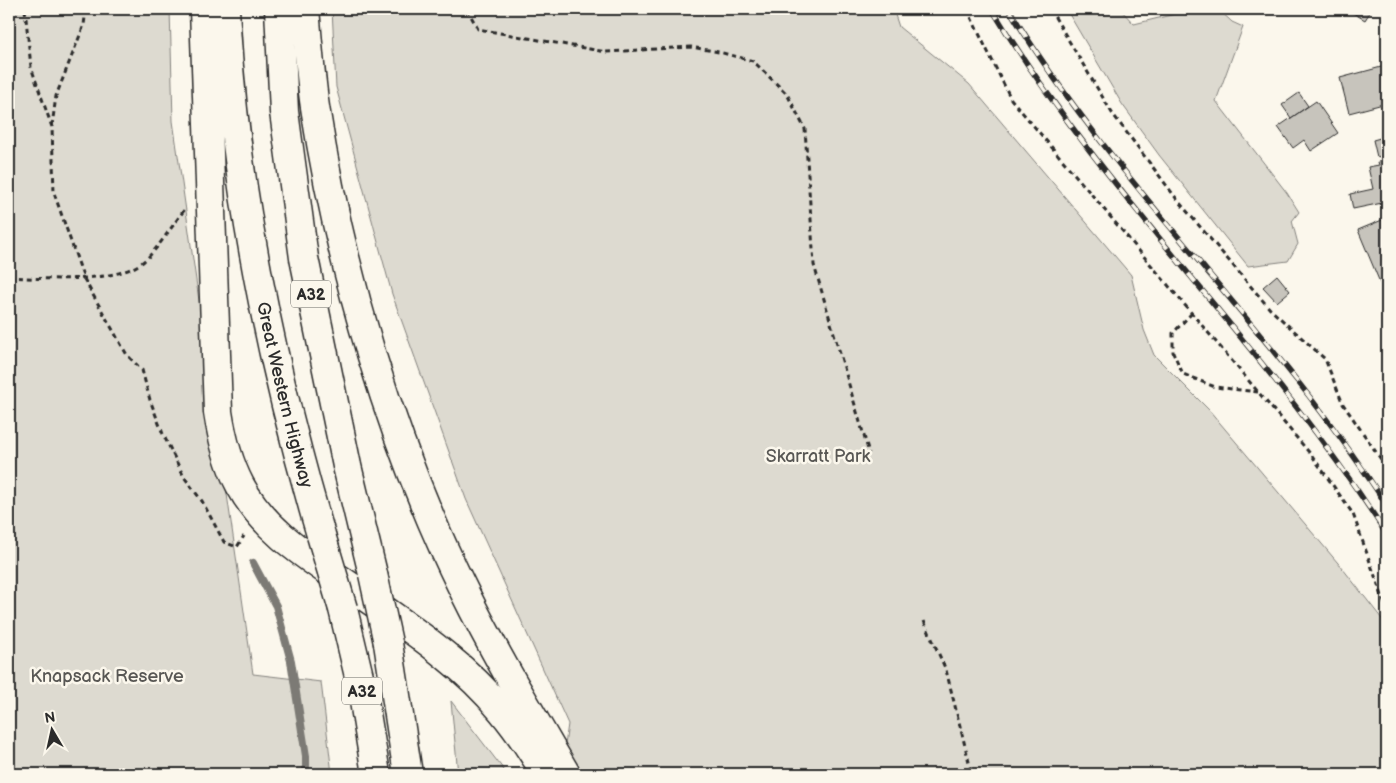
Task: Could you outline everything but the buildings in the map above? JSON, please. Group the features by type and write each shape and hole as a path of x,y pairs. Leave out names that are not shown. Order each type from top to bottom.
{"main road":[{"path":"204,9 218,412 224,447 237,479 254,506 273,528 299,551 423,637 479,684 508,715 546,774"},
{"name":"Great Western Highway","path":"225,9 236,132 256,268 297,449 343,609 362,689 376,774"},
{"name":"A32","path":"279,9 284,112 304,258 347,466 388,643 408,774"},
{"path":"305,9 315,106 324,154 347,266 377,370 417,481 464,591 566,774"}],"path":[{"path":"25,9 32,67 52,127"},
{"path":"86,9 84,26 56,96 52,127 54,193 84,279 127,355 142,370 150,400 163,434 184,478 202,502 224,542 238,547 245,536"},
{"path":"467,9 478,29 606,52 691,47 753,61 787,94 804,129 814,265 869,453"},
{"path":"967,9 1011,99 1313,457 1353,514 1387,610"},
{"path":"1050,9 1112,113 1180,202 1270,308 1325,359 1343,404 1387,468"},
{"path":"9,277 84,279 126,270 144,261 188,205"},
{"path":"1192,313 1173,333 1173,352 1183,374 1215,387 1258,392"},
{"path":"924,620 946,670 972,774"}],"green space":[{"name":"Knapsack Reserve","path":"9,9 170,9 173,121 253,674 321,682 332,774 9,774"},
{"name":"Skarratt Park","path":"332,9 893,9 899,27 969,84 1131,275 1144,330 1154,355 1209,410 1343,569 1382,619 1387,630 1387,774 561,774 568,724 466,499 392,294 336,87"},
{"path":"1066,9 1120,9 1134,24 1196,9 1218,9 1232,22 1243,27 1216,101 1287,193 1299,212 1292,221 1298,244 1288,261 1248,266 1159,155 1122,104"},
{"path":"451,701 507,774 458,774"}],"waterway":[{"path":"253,563 276,606 291,661 306,756 306,774"}],"railway":[{"path":"992,9 1037,78 1085,145 1292,401 1341,467 1387,535"},
{"path":"1009,9 1052,75 1098,137 1296,379 1343,441 1387,506"}]}
